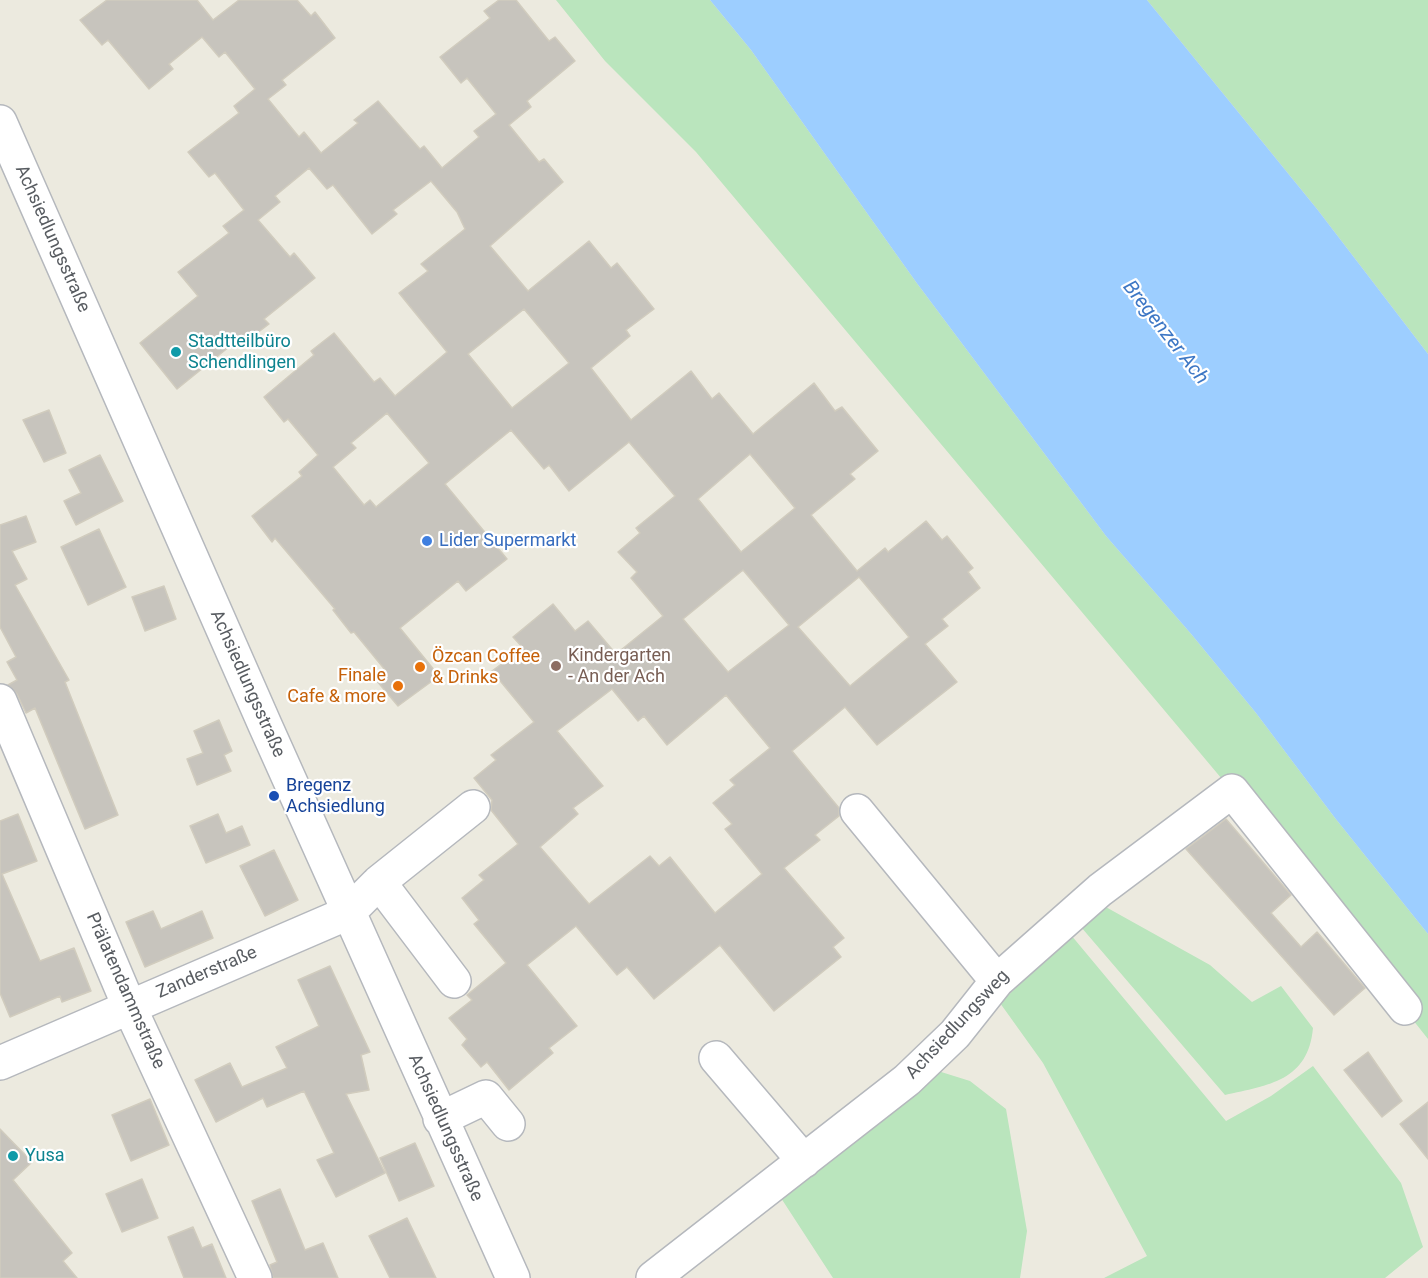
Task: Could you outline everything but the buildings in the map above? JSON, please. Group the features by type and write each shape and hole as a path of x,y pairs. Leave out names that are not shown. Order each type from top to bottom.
{"street":[{"name":"Achsiedlungsstraße","path":"0,122 348,913 513,1278"},
{"name":"Prälatendammstraße","path":"0,701 129,1006 255,1278"},
{"name":"Achsiedlungsweg","path":"653,1278 923,1066 955,1034 997,981 1100,890 1233,791 1405,1008"},
{"path":"348,913 379,882 419,868 473,807"},
{"path":"857,811 997,981"},
{"path":"379,882 454,981"},
{"name":"Zanderstraße","path":"0,1063 348,913"},
{"path":"716,1058 804,1161"},
{"path":"440,1119 474,1106 486,1097 508,1124"}],"green space":[{"path":"556,0 710,0 751,50 916,282 1106,536 1256,713 1335,818 1428,934 1428,1039 1232,791 696,152 605,61"},
{"path":"1147,0 1428,0 1428,354 1317,209"},
{"path":"1104,906 1210,965 1252,1002 1281,986 1313,1028 1310,1046 1295,1070 1284,1078 1257,1088 1225,1095 1081,927"},
{"path":"1071,935 1226,1121 1271,1096 1313,1066 1401,1183 1423,1247 1385,1278 1104,1278 1147,1256 1043,1063 1000,1003"},
{"path":"938,1071 970,1081 1006,1109 1027,1231 1020,1278 833,1278 781,1198"}],"water":[{"name":"Bregenzer Ach","path":"710,0 1147,0 1317,209 1428,354 1428,934 1335,818 1256,713 1106,536 916,282 751,50"}],"place":[{"name":"Stadtteilbüro Schendlingen","path":"176,352"},
{"name":"Lider Supermarkt","path":"427,541"},
{"name":"Kindergarten - An der Ach","path":"556,666"},
{"name":"Özcan Coffee & Drinks","path":"420,667"},
{"name":"Finale Cafe & more","path":"398,686"},
{"name":"Bregenz Achsiedlung","path":"274,796"},
{"name":"Yusa","path":"13,1156"}]}
